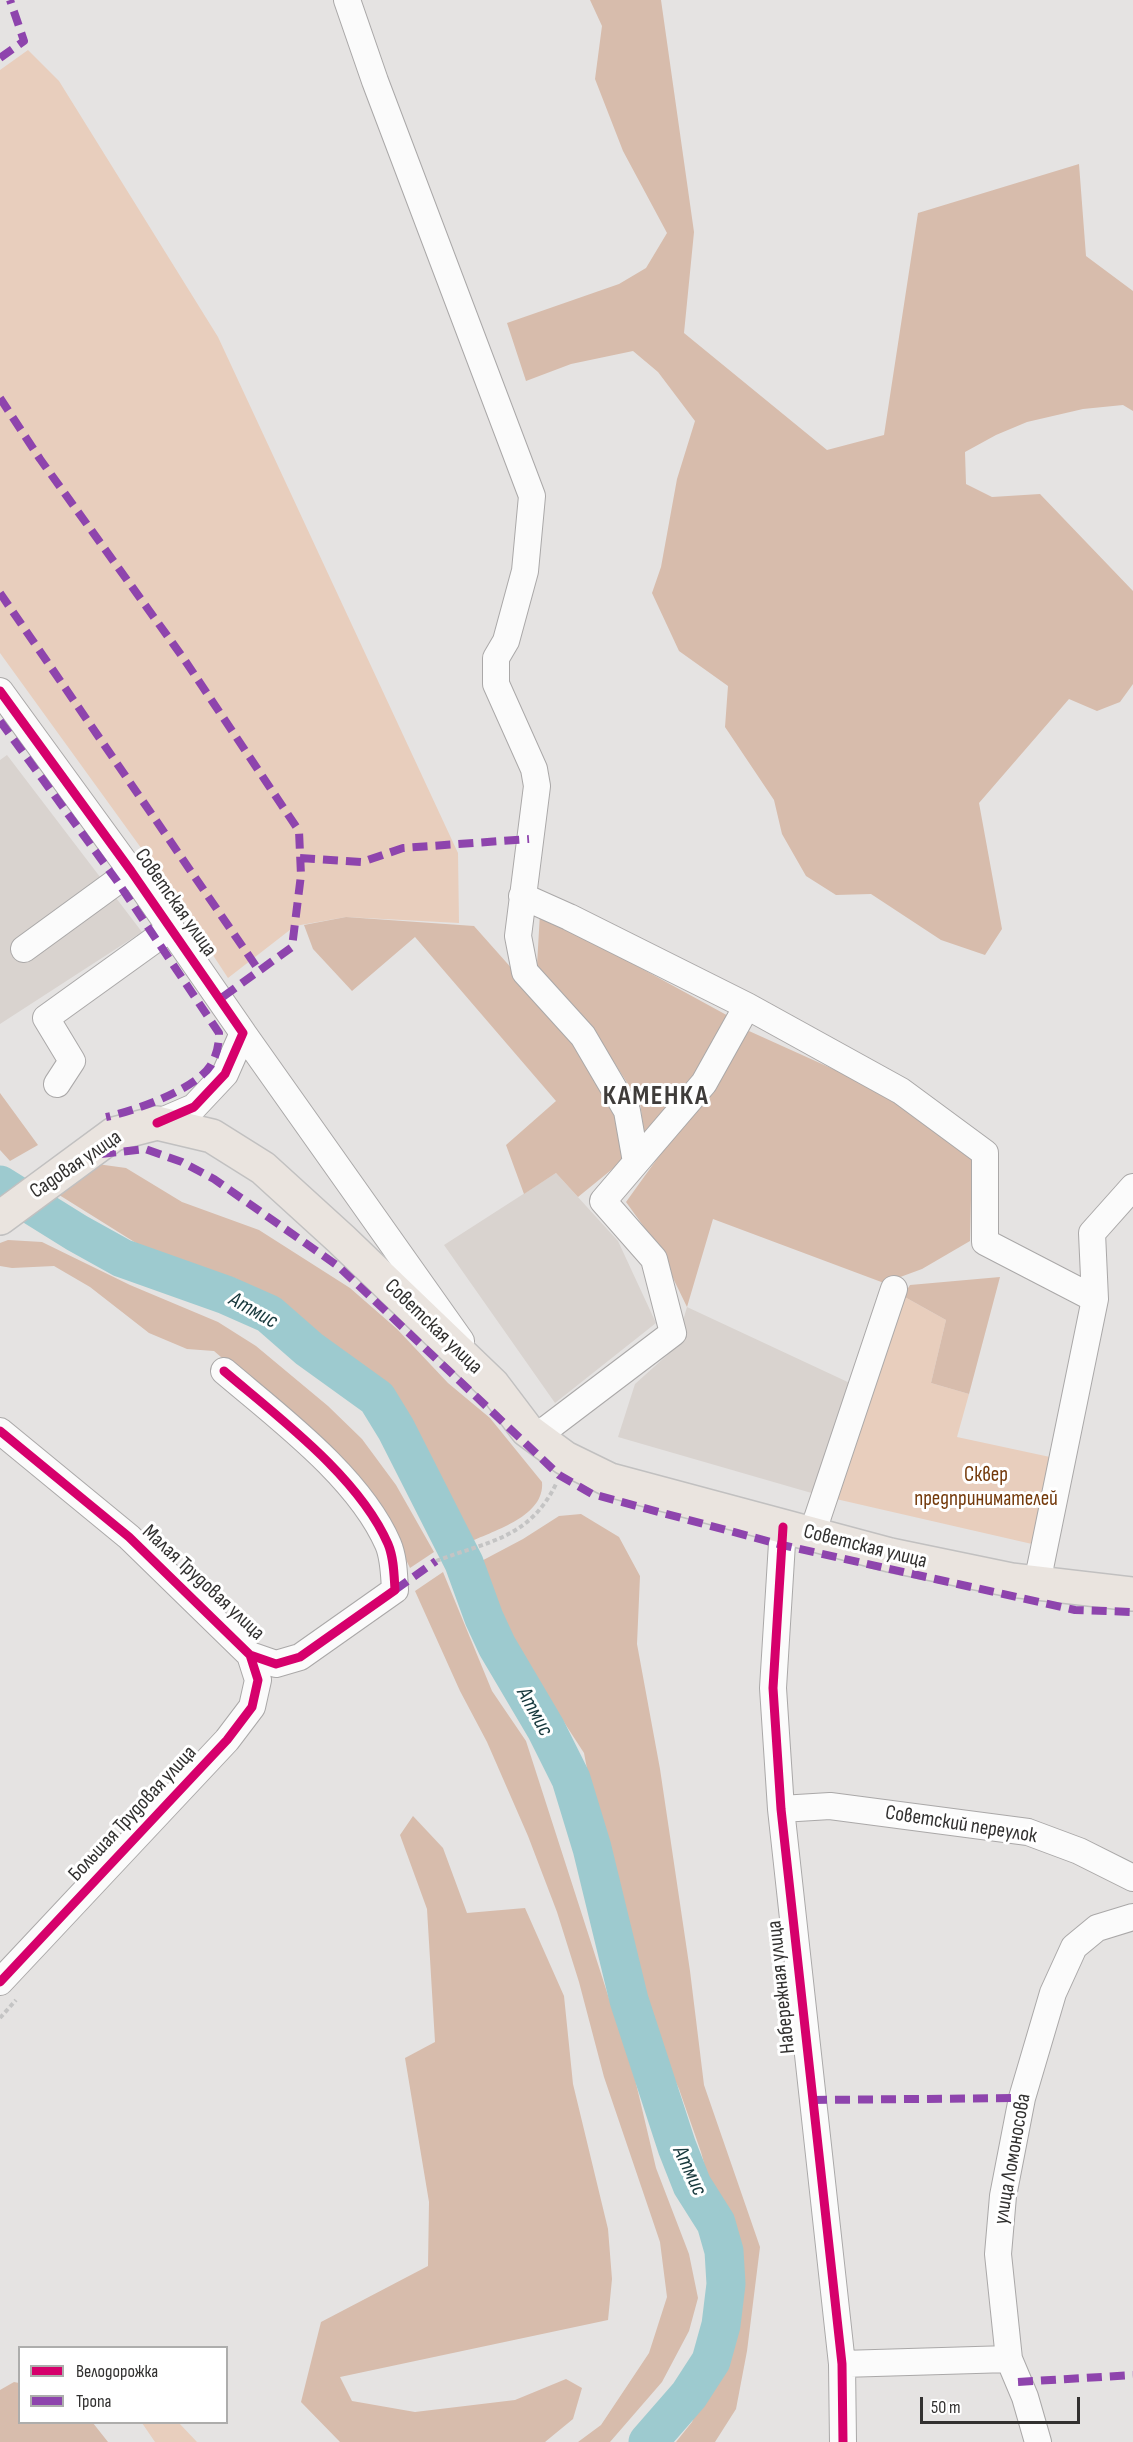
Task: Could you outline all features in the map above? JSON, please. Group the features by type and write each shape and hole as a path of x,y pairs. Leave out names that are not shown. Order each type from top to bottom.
{"main road":[{"name":"Садовая улица","path":"0,1218 114,1134 157,1123"},
{"name":"Советская улица","path":"157,1123 212,1137 263,1168 341,1239 493,1385 527,1430 565,1458 610,1480 890,1555 1011,1580 1133,1594"}],"street":[{"path":"347,0 375,81 532,496 525,571 506,641 496,658 496,684 534,769 537,786 518,936 525,972 584,1036 627,1111 636,1162"},
{"name":"Советская улица","path":"0,691 171,928 493,1385"},
{"path":"24,949 130,871"},
{"path":"522,896 747,1006 901,1091 985,1153 985,1242 1095,1299"},
{"path":"57,1084 72,1061 46,1018 171,928"},
{"path":"536,1437 673,1333 654,1259 603,1201 704,1083 747,1006"},
{"path":"157,1123 194,1107 225,1074 243,1033"},
{"path":"1037,1583 1095,1299 1092,1233 1133,1187"},
{"name":"Набережная улица","path":"843,2442 842,2364 781,1809 773,1688 798,1531 894,1289"},
{"name":"Малая Трудовая улица","path":"0,1431 129,1536 250,1655 276,1664 300,1658 395,1590 389,1546 369,1509 314,1448 224,1371"},
{"name":"Большая Трудовая улица","path":"0,1982 227,1740 252,1707 258,1680 250,1655"},
{"name":"Советский переулок","path":"781,1809 830,1806 1028,1832 1079,1851 1133,1878"},
{"name":"улица Ломоносова","path":"1038,2442 1025,2397 1009,2359 998,2254 1003,2196 1022,2098 1053,1993 1074,1947 1097,1928 1133,1917"},
{"path":"842,2364 1009,2359"}],"path":[{"path":"436,1561 498,1539 528,1524 547,1503 565,1458"}],"shaded area":[{"path":"590,0 661,0 694,232 684,333 827,450 884,435 918,213 1079,164 1086,256 1133,291 1133,411 1123,405 1083,409 1027,422 996,435 965,452 966,484 992,497 1040,494 1133,591 1133,684 1120,702 1097,711 1069,699 979,803 1002,929 985,955 941,940 871,894 836,895 806,876 782,834 774,800 725,727 728,686 679,651 652,593 661,567 677,479 695,421 658,372 633,351 571,364 526,381 507,323 619,284 646,268 667,233 623,151 595,79 602,26"},
{"path":"7,755 142,932 0,1024 0,760"},
{"path":"540,913 732,1018 692,1078 645,1138 640,1103 592,1028 537,965"},
{"path":"346,917 474,926 562,1025 616,1099 626,1141 621,1162 578,1197 556,1173 524,1194 506,1145 556,1101 415,937 352,991 313,949 304,925"},
{"path":"749,1031 895,1097 972,1157 970,1241 922,1269 884,1283 713,1219 687,1307 657,1245 626,1202"},
{"path":"0,1093 38,1145 10,1161 0,1150"},
{"path":"97,1164 126,1168 182,1202 259,1230 350,1288 397,1329 448,1383 490,1418 542,1482 541,1494 536,1504 527,1513 505,1527 470,1542 446,1503 410,1424 375,1381 311,1336 277,1305 237,1279 144,1248 56,1193"},
{"path":"556,1173 618,1241 656,1323 555,1403 444,1245"},
{"path":"8,1240 42,1242 130,1285 218,1322 256,1346 328,1406 362,1439 396,1485 434,1552 410,1568 393,1533 340,1455 302,1420 256,1387 214,1351 187,1349 149,1333 90,1287 54,1266 12,1268 0,1266 0,1243"},
{"path":"1000,1277 969,1394 931,1383 946,1320 903,1296 910,1285"},
{"path":"687,1307 852,1384 815,1494 618,1437 635,1384 675,1348"},
{"path":"581,1514 619,1537 640,1576 637,1644 660,1769 690,1971 704,2085 760,2247 747,2351 736,2409 715,2442 676,2442 692,2422 717,2363 727,2325 732,2284 733,2231 713,2197 701,2152 679,2089 649,2025 627,1950 584,1753 488,1605 472,1566 523,1539 559,1516"},
{"path":"443,1572 492,1691 526,1741 635,2079 656,2168 689,2254 698,2298 689,2331 662,2382 610,2442 578,2442 601,2425 649,2353 667,2297 660,2242 604,2077 579,1982 557,1912 528,1836 487,1742 460,1691 415,1591"},
{"path":"413,1816 443,1848 467,1913 525,1908 564,1996 573,2084 608,2229 612,2279 608,2320 340,2377 352,2401 415,2412 515,2400 566,2379 582,2388 573,2419 545,2442 340,2442 301,2402 321,2322 428,2266 429,2202 405,2058 435,2042 427,1909 400,1835"},
{"path":"14,2382 18,2383 18,2424 94,2424 108,2442 0,2442 0,2390"}],"green space":[{"path":"28,50 59,81 218,337 458,853 459,923 346,917 295,926 228,978 157,870 0,653 0,70"},
{"name":"Сквер предпринимателей","path":"903,1296 946,1320 931,1383 969,1394 957,1437 1050,1457 1032,1544 836,1499"},
{"path":"143,2424 180,2424 197,2442 155,2442"}],"waterway":[{"name":"Атмис","path":"0,1185 122,1258 226,1295 269,1314 309,1349 377,1398 396,1429 464,1563 497,1646 546,1729 571,1779 592,1848 629,2000 677,2147 692,2185 716,2223 724,2251 726,2284 721,2325 711,2361 689,2395 648,2442"}],"marked path":[{"path":"0,58 24,41 10,0"},
{"path":"0,398 40,459 184,659 299,831 301,875 292,947 220,999"},
{"path":"0,593 260,972"},
{"path":"0,721 117,881 219,1033 219,1042 211,1065 192,1083 147,1105 106,1117"},
{"path":"300,858 362,862 403,848 529,839"},
{"path":"101,1154 145,1149 182,1162 214,1179 338,1266 559,1475 592,1494 782,1545 1075,1610 1133,1612"},
{"path":"395,1590 436,1561"},
{"path":"812,2100 1022,2098"},
{"path":"1018,2382 1133,2375"}],"cycle path":[{"path":"0,691 131,871 243,1033 225,1074 194,1107 157,1123"},
{"path":"0,1431 129,1537 250,1655 276,1664 300,1657 395,1590 393,1561 388,1544 375,1519 338,1472 292,1428 224,1371"},
{"path":"783,1527 773,1688 781,1809 842,2364 843,2442"},
{"path":"0,1982 227,1740 252,1707 258,1680 250,1655"}],"district":[{"name":"КАМЕНКА","path":"656,1097"}]}
